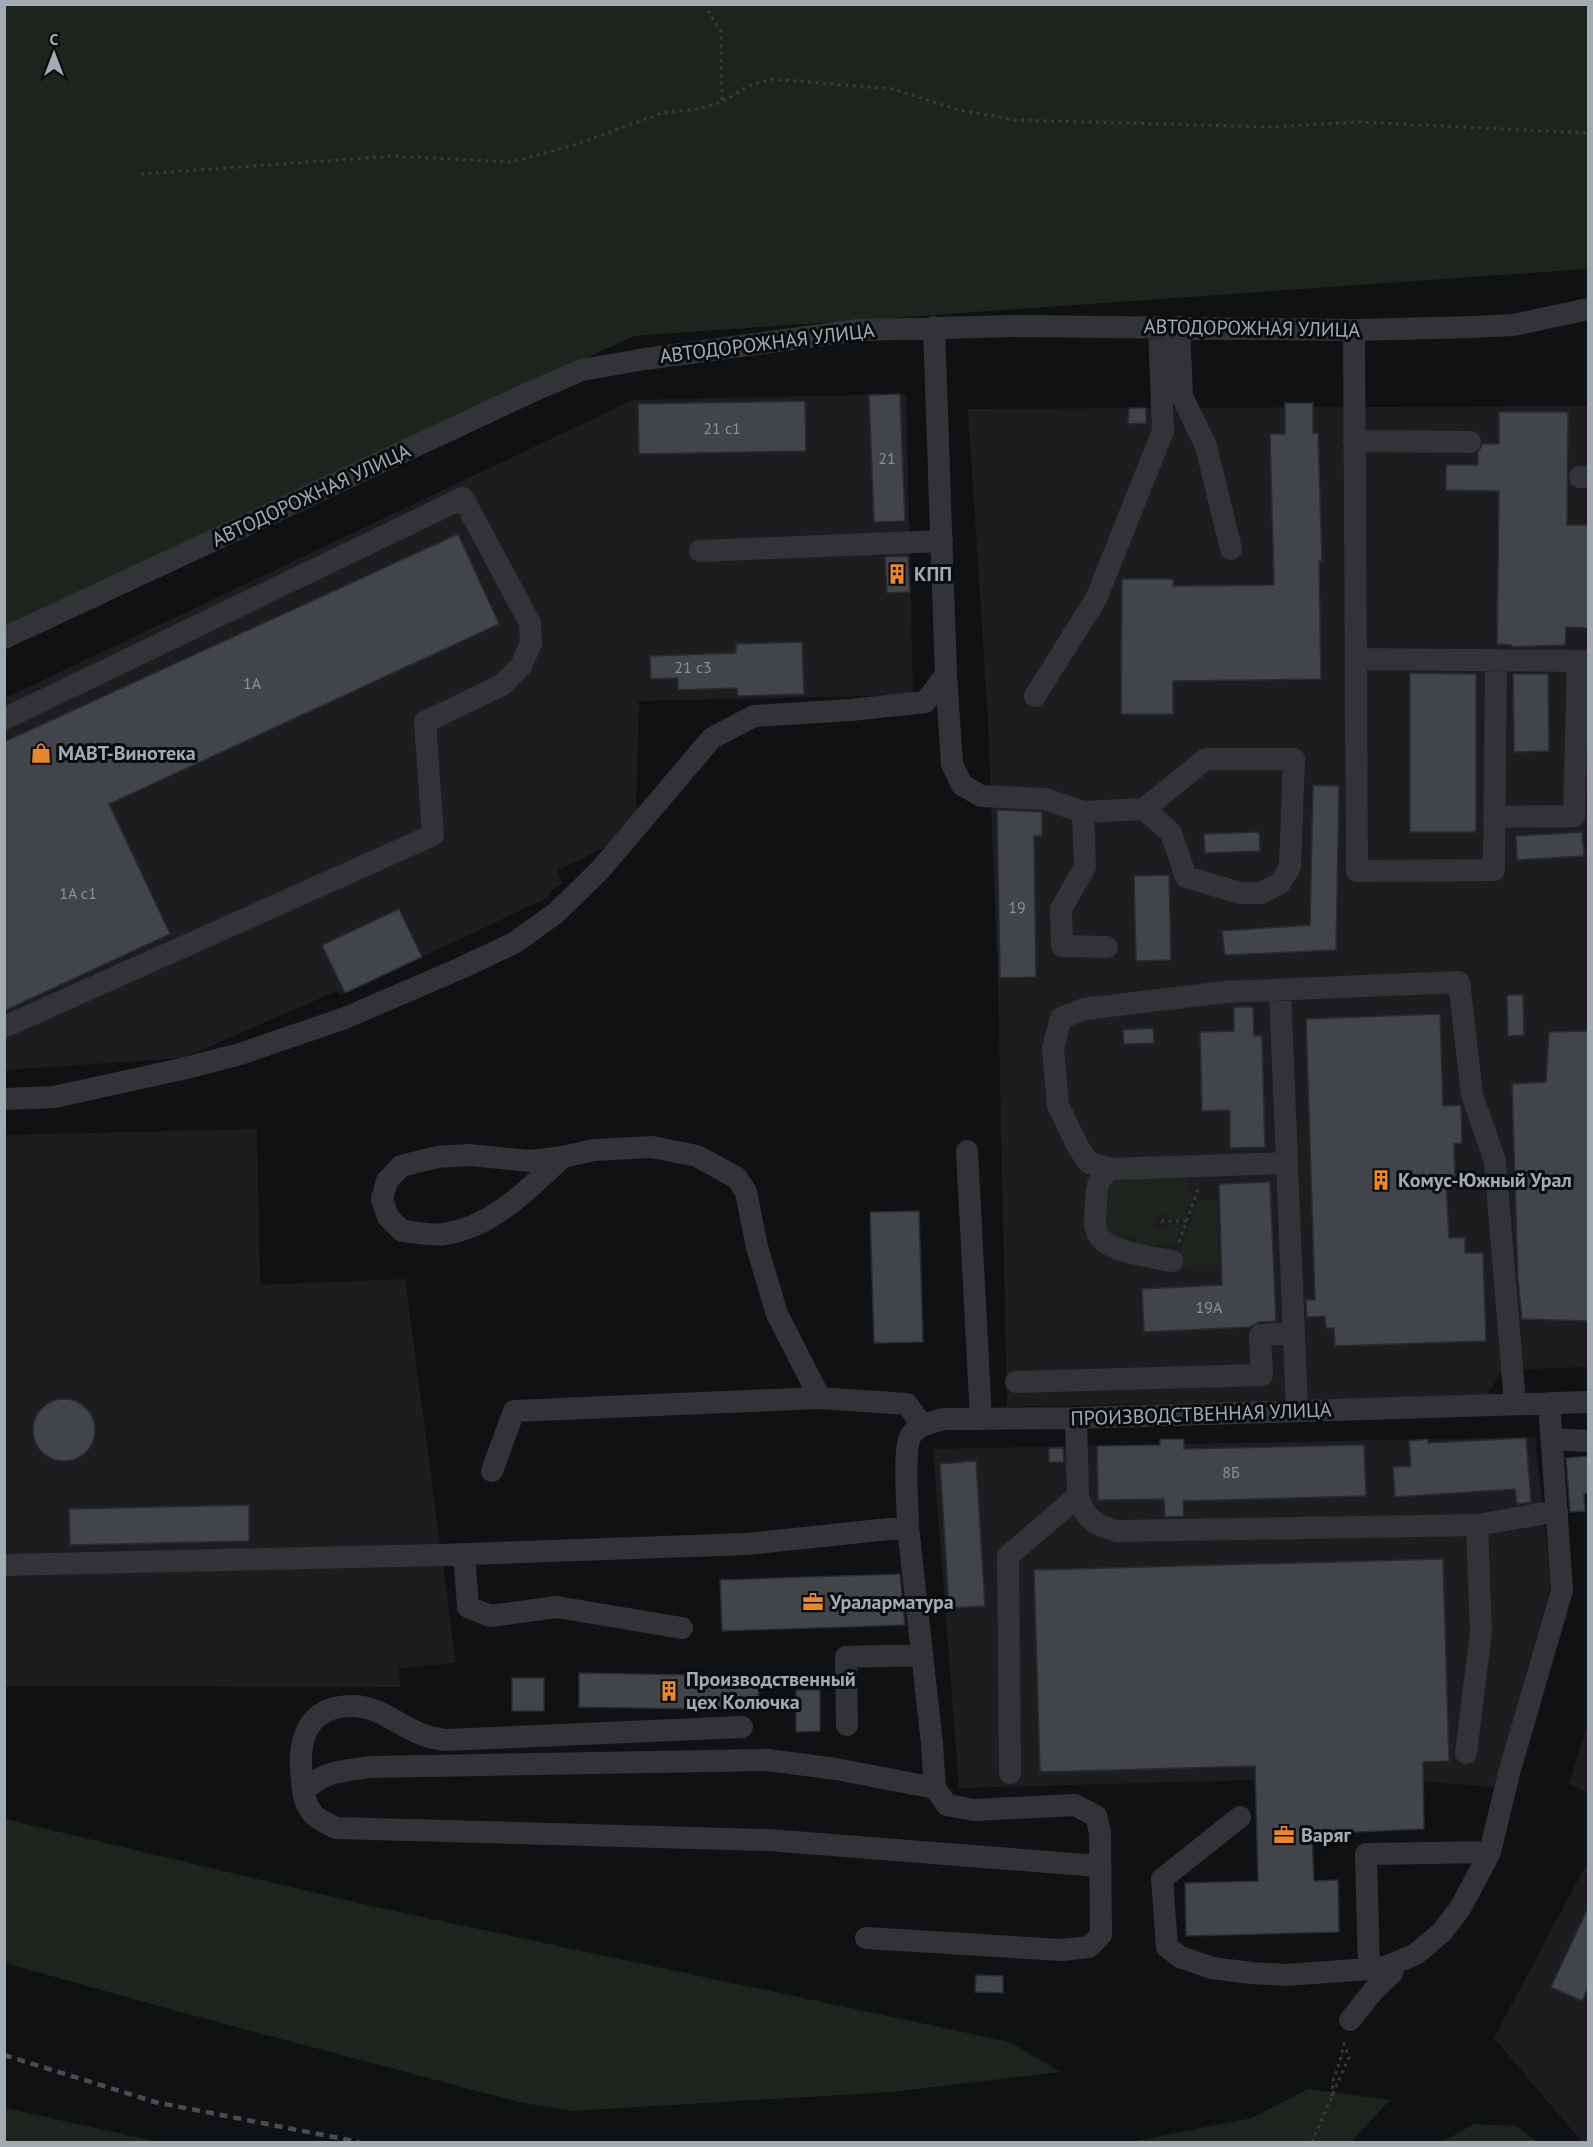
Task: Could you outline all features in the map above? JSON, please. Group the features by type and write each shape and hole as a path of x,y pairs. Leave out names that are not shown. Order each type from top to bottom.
{"street":[{"name":"АВТОДОРОЖНАЯ УЛИЦА","path":"4,638 582,370 645,359 858,330 1021,326 1354,330 1513,325 1588,309"},
{"path":"934,327 948,740 952,764 962,785 981,796 1045,799 1083,812 1144,809 1206,759 1294,759 1290,867 1280,883 1262,894 1240,893 1186,877 1171,833 1144,809"},
{"path":"1169,327 1182,396 1206,446 1231,549"},
{"path":"1035,696 1096,599 1163,431 1169,327"},
{"path":"1354,330 1357,871 1494,870 1496,660"},
{"path":"1354,441 1470,442"},
{"path":"4,719 463,498 530,623 531,643 524,659 502,686 425,722 433,835 4,1027"},
{"path":"700,551 942,541"},
{"path":"1356,659 1583,661 1581,824 1494,817"},
{"path":"4,1099 54,1097 240,1054 345,1018 461,968 514,943 556,913 600,870 712,738 754,716 851,710 925,702 946,675"},
{"path":"1083,812 1085,867 1061,909 1062,946 1107,947"},
{"path":"1287,1163 1112,1169 1089,1163 1078,1147 1058,1105 1053,1048 1061,1018 1084,1009 1226,992 1460,982 1464,1041 1472,1095 1495,1161 1515,1404"},
{"path":"1280,990 1297,1411"},
{"path":"563,1157 501,1212 468,1228 442,1234 402,1231 388,1217 382,1199 387,1181 401,1166 437,1157 469,1155 531,1161 563,1157 594,1149 652,1147 697,1156 737,1178 746,1192 757,1247 777,1314 820,1398"},
{"path":"968,1151 981,1419"},
{"path":"1112,1169 1101,1176 1096,1188 1095,1222 1099,1236 1107,1244 1122,1251 1172,1261"},
{"path":"1016,1382 1262,1376 1260,1335 1293,1333"},
{"path":"492,1472 514,1411 820,1398 907,1404 922,1425 911,1436 907,1451 908,1527 935,1788 947,1805 974,1810 1075,1805 1096,1816 1100,1832 1101,1935 1089,1947 1061,1950 866,1938"},
{"name":"ПРОИЗВОДСТВЕННАЯ УЛИЦА","path":"922,1425 943,1419 1076,1418 1588,1402"},
{"path":"1240,1817 1162,1879 1167,1947 1180,1957 1212,1968 1251,1973 1286,1975 1369,1970 1416,1954 1442,1932 1461,1907 1490,1852 1509,1773 1562,1590 1550,1403"},
{"path":"1076,1418 1078,1496 1090,1519 1100,1527 1117,1531 1477,1525 1557,1511"},
{"path":"1552,1439 1588,1441"},
{"path":"1010,1773 1008,1556 1078,1496"},
{"path":"1466,1753 1481,1632 1477,1525"},
{"path":"4,1565 464,1554 747,1544 908,1527"},
{"path":"464,1554 468,1608 490,1616 557,1608 682,1628"},
{"path":"847,1725 846,1657 922,1655"},
{"path":"742,1727 445,1740 426,1736 380,1713 355,1706 332,1709 316,1717 305,1731 301,1745 300,1766 304,1800 314,1815 336,1828 768,1840 1099,1866"},
{"path":"303,1792 314,1780 333,1772 370,1767 768,1760 836,1769 935,1788"},
{"path":"1369,1970 1366,1854 1490,1852"},
{"path":"1350,2020 1392,1972 1395,1963"}],"path":[{"path":"704,4 721,32 722,102"},
{"path":"141,174 393,156 511,162 574,145 662,113 698,109 722,102 748,86 773,79 893,89 958,110 1015,120 1270,127 1359,122 1588,133"},
{"path":"1172,1261 1207,1166"},
{"path":"1161,1221 1186,1221"},
{"path":"1312,2142 1349,2057 1343,2043 1333,2080 1332,2096"}],"shaded area":[{"path":"4,5 1588,5 1588,269 634,336 5,626"},
{"path":"906,394 913,695 639,701 636,815 614,843 558,870 562,884 552,890 547,898 345,993 340,995 337,991 183,1058 5,1070 5,698 633,400"},
{"path":"1588,406 1588,1367 1503,1370 1486,1396 1007,1407 998,984 988,720 968,409"},
{"path":"257,1129 260,1285 405,1279 456,1663 399,1668 400,1687 5,1686 4,1135"},
{"path":"1187,1176 1192,1199 1184,1219 1167,1218 1166,1214 1155,1214 1155,1229 1166,1229 1166,1224 1181,1224 1182,1227 1175,1244 1136,1245 1132,1236 1113,1237 1103,1232 1103,1191 1113,1177"},
{"path":"1198,1200 1217,1200 1219,1265 1175,1266"},
{"path":"1535,1437 1551,1584 1494,1787 1365,1777 959,1788 933,1449"},
{"path":"1588,1723 1588,1793 1569,1784"},
{"path":"5,1819 371,1906 1010,2042 1060,2072 892,2092 572,2111 518,2102 5,1963"},
{"path":"1588,1861 1588,2142 1582,2142 1494,2038"},
{"path":"1308,2089 1390,2100 1351,2142 1131,2142 1252,2118"},
{"path":"5,2108 159,2142 5,2142"},
{"path":"1474,2124 1517,2126 1537,2142 1442,2142"}],"building":[{"path":"900,394 905,521 874,522 869,395"},
{"path":"805,401 806,451 639,454 638,404"},
{"path":"1285,403 1313,403 1313,433 1318,433 1322,561 1319,561 1321,679 1173,681 1173,714 1121,714 1122,579 1173,579 1173,586 1274,585 1270,434 1285,434"},
{"path":"1129,408 1146,408 1146,423 1128,424"},
{"path":"1499,412 1568,412 1567,525 1588,525 1588,628 1566,627 1565,645 1512,647 1512,645 1497,644 1499,491 1446,490 1446,465 1478,465 1478,452 1483,444 1499,444"},
{"path":"458,534 499,624 109,804 170,934 4,1011 4,742"},
{"name":"КПП","path":"908,556 910,592 887,593 885,557"},
{"path":"802,642 804,694 738,696 737,688 678,690 678,678 651,679 650,656 736,653 736,644"},
{"path":"1410,673 1476,674 1476,832 1410,832"},
{"path":"1513,674 1548,674 1549,751 1514,752"},
{"path":"1313,785 1339,786 1336,950 1225,955 1222,931 1310,925"},
{"path":"997,810 1042,812 1042,836 1034,836 1036,977 1000,978"},
{"path":"1259,832 1260,851 1205,853 1204,834"},
{"path":"1582,832 1584,856 1517,860 1516,836"},
{"path":"1169,875 1171,960 1136,961 1134,876"},
{"path":"399,909 422,957 345,993 322,945"},
{"path":"1507,995 1523,995 1524,1035 1508,1036"},
{"path":"1234,1007 1253,1007 1254,1036 1262,1036 1265,1147 1230,1148 1230,1110 1202,1111 1200,1032 1234,1031"},
{"name":"Комус-Южный Урал","path":"1440,1014 1443,1106 1461,1105 1462,1143 1454,1144 1455,1180 1446,1180 1449,1238 1465,1238 1465,1253 1483,1253 1486,1341 1335,1346 1334,1328 1326,1328 1325,1316 1307,1317 1306,1300 1315,1300 1306,1019"},
{"path":"1153,1028 1154,1043 1124,1044 1123,1030"},
{"path":"1588,1031 1588,1321 1522,1319 1518,1278 1512,1084 1546,1082 1549,1032"},
{"path":"1270,1182 1276,1321 1259,1322 1249,1327 1144,1332 1142,1289 1222,1285 1219,1184"},
{"path":"919,1211 923,1342 874,1343 870,1212"},
{"path":"64,1399 76,1401 86,1408 93,1418 95,1430 93,1442 86,1452 76,1459 64,1461 52,1459 42,1452 35,1442 33,1430 35,1418 42,1408 52,1401"},
{"path":"1526,1438 1531,1502 1517,1504 1515,1489 1395,1497 1393,1467 1411,1466 1409,1441 1428,1439 1428,1443"},
{"path":"1160,1439 1184,1439 1184,1449 1364,1445 1366,1496 1183,1501 1184,1516 1165,1517 1164,1499 1098,1500 1097,1446 1160,1445"},
{"path":"1049,1448 1063,1448 1064,1462 1049,1462"},
{"path":"1588,1456 1588,1493 1584,1494 1585,1511 1570,1512 1566,1458"},
{"path":"976,1461 985,1606 949,1608 940,1464"},
{"path":"249,1505 249,1541 70,1545 69,1509"},
{"path":"1443,1559 1449,1761 1423,1762 1424,1829 1312,1834 1314,1881 1338,1880 1339,1932 1186,1936 1185,1883 1258,1881 1255,1766 1040,1772 1034,1570"},
{"name":"Ураларматура","path":"900,1574 905,1625 722,1631 720,1580"},
{"name":"Производственный цех Колючка","path":"579,1673 759,1676 758,1710 579,1707"},
{"path":"512,1678 544,1678 544,1711 512,1711"},
{"path":"796,1690 820,1690 820,1731 796,1732"},
{"path":"1588,1908 1588,1987 1582,2001 1551,1987"},
{"path":"976,1975 1003,1976 1003,1993 975,1992"}],"railway":[{"path":"4,2055 155,2102 359,2142"}],"place":[{"name":"КПП","path":"897,574"},
{"name":"МАВТ-Винотека","path":"41,753"},
{"name":"Комус-Южный Урал","path":"1381,1180"},
{"name":"Ураларматура","path":"813,1602"},
{"name":"Производственный цех Колючка","path":"669,1691"},
{"name":"Варяг","path":"1284,1835"}]}
